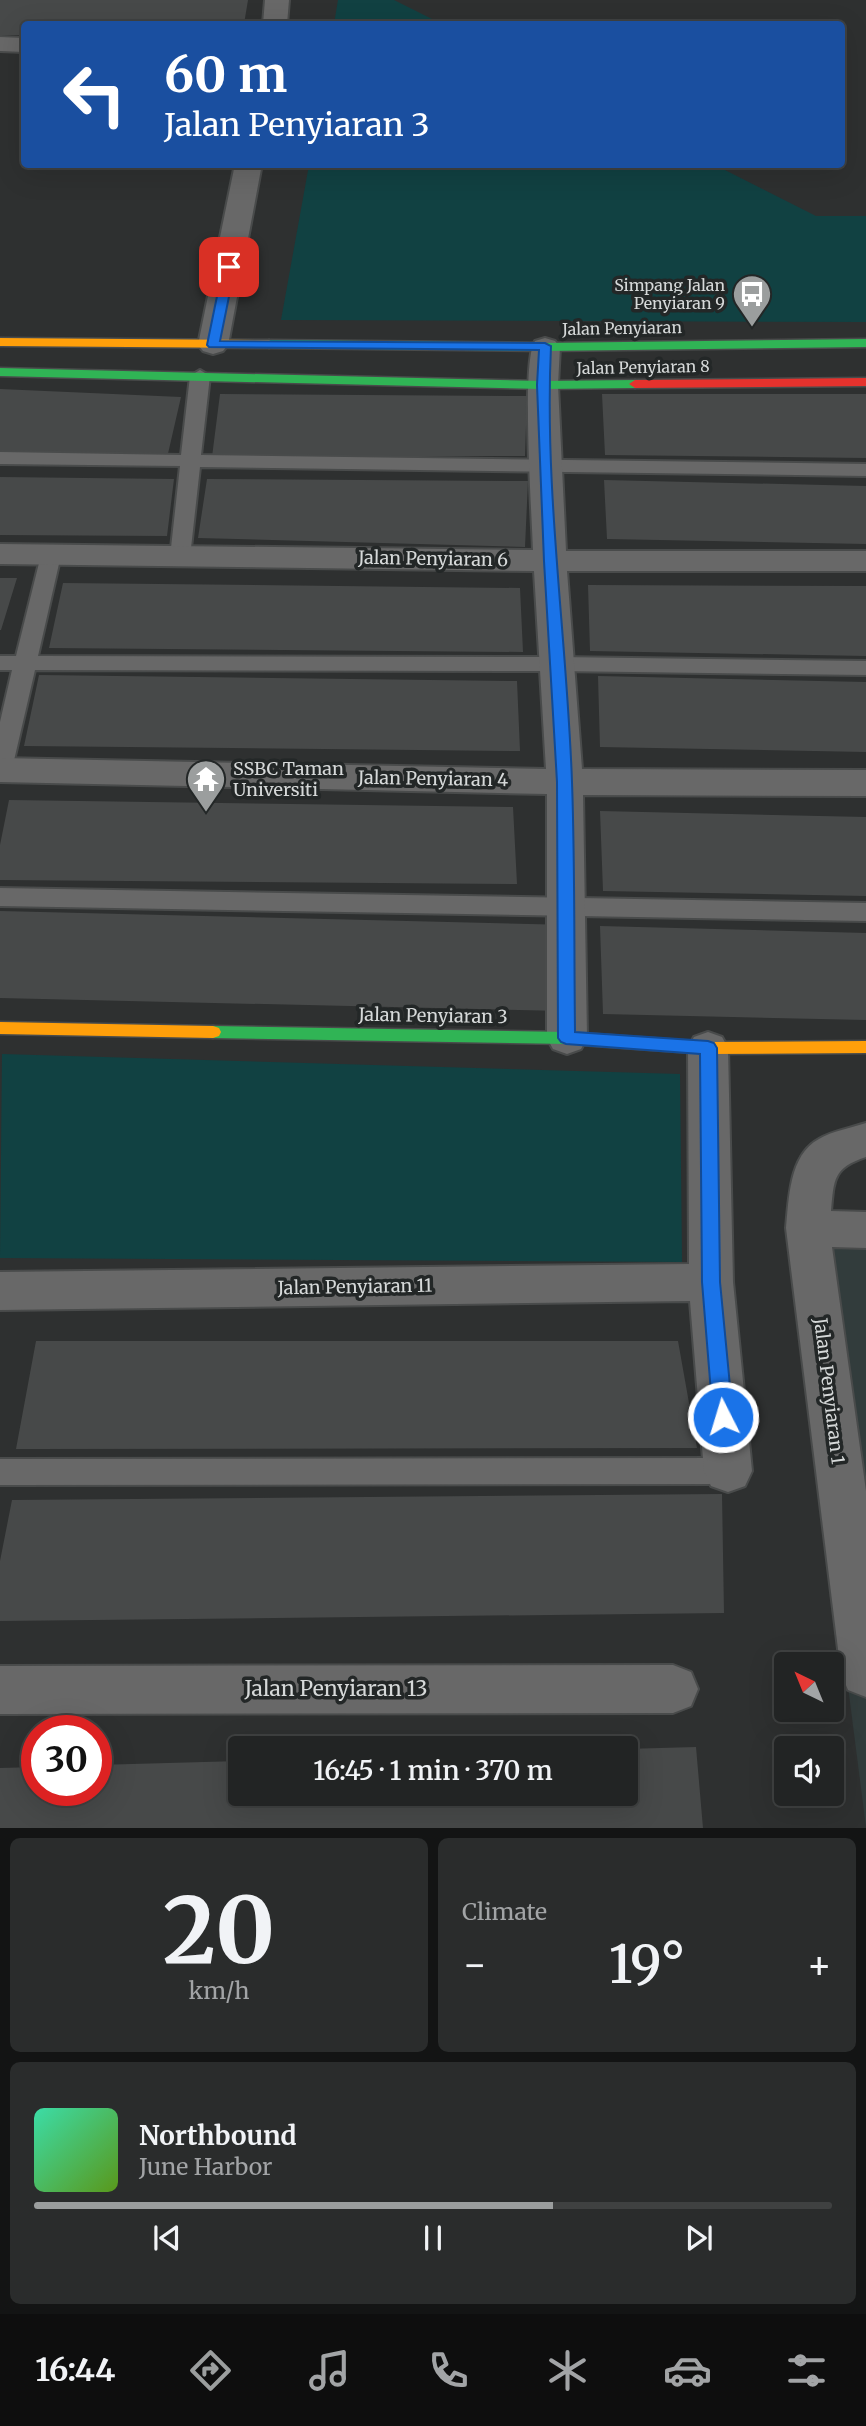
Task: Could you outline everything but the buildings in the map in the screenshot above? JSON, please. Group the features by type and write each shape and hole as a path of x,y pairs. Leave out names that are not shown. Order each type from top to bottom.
{"street":[{"path":"275,21 277,0"},
{"path":"0,44 21,45"},
{"path":"214,345 248,168"},
{"name":"Jalan Penyiaran","path":"0,342 545,346 866,343"},
{"path":"545,346 543,385 550,561 565,782 566,1038"},
{"name":"Jalan Penyiaran 8","path":"0,372 543,385 866,382"},
{"name":"Jalan Penyiaran 6","path":"0,554 550,561 866,561"},
{"name":"Jalan Penyiaran 4","path":"0,769 565,782 866,783"},
{"name":"Jalan Penyiaran 3","path":"0,1028 566,1038 708,1048 866,1047"},
{"path":"708,1048 711,1282 728,1471"},
{"name":"Jalan Penyiaran 1","path":"866,1140 832,1151 813,1174 808,1228 853,1477 866,1673"},
{"path":"808,1228 866,1230"},
{"name":"Jalan Penyiaran 11","path":"0,1291 711,1282"},
{"name":"Jalan Penyiaran 13","path":"0,1690 673,1689"}],"lane":[{"path":"180,557 200,376"},
{"path":"0,458 866,470"},
{"path":"0,769 51,555"},
{"path":"0,663 557,664 866,668"},
{"path":"0,897 866,912"},
{"path":"0,1472 728,1471"}],"shaded area":[{"path":"338,0 394,0 436,21 334,21"},
{"path":"308,168 721,168 816,216 866,216 866,322 281,320"},
{"path":"2,1054 680,1074 682,1262 0,1258"},
{"path":"791,1214 866,1217 866,1827 844,1652 811,1397"}],"traffic: fast":[{"path":"269,344 545,347 866,343"},
{"path":"0,372 543,385 635,384"},
{"path":"213,1032 567,1038 707,1048"}],"traffic: slow":[{"path":"0,342 269,344"},
{"path":"0,1028 213,1032"},
{"path":"707,1048 866,1047"}],"traffic: jam":[{"path":"635,384 866,382"}],"place":[{"name":"Simpang Jalan Penyiaran 9","path":"752,328"},
{"name":"SSBC Taman Universiti","path":"206,813"}],"route":[{"path":"229,267 214,345 545,346 543,385 550,561 565,782 566,1038 708,1048 711,1282 723,1417"}]}
